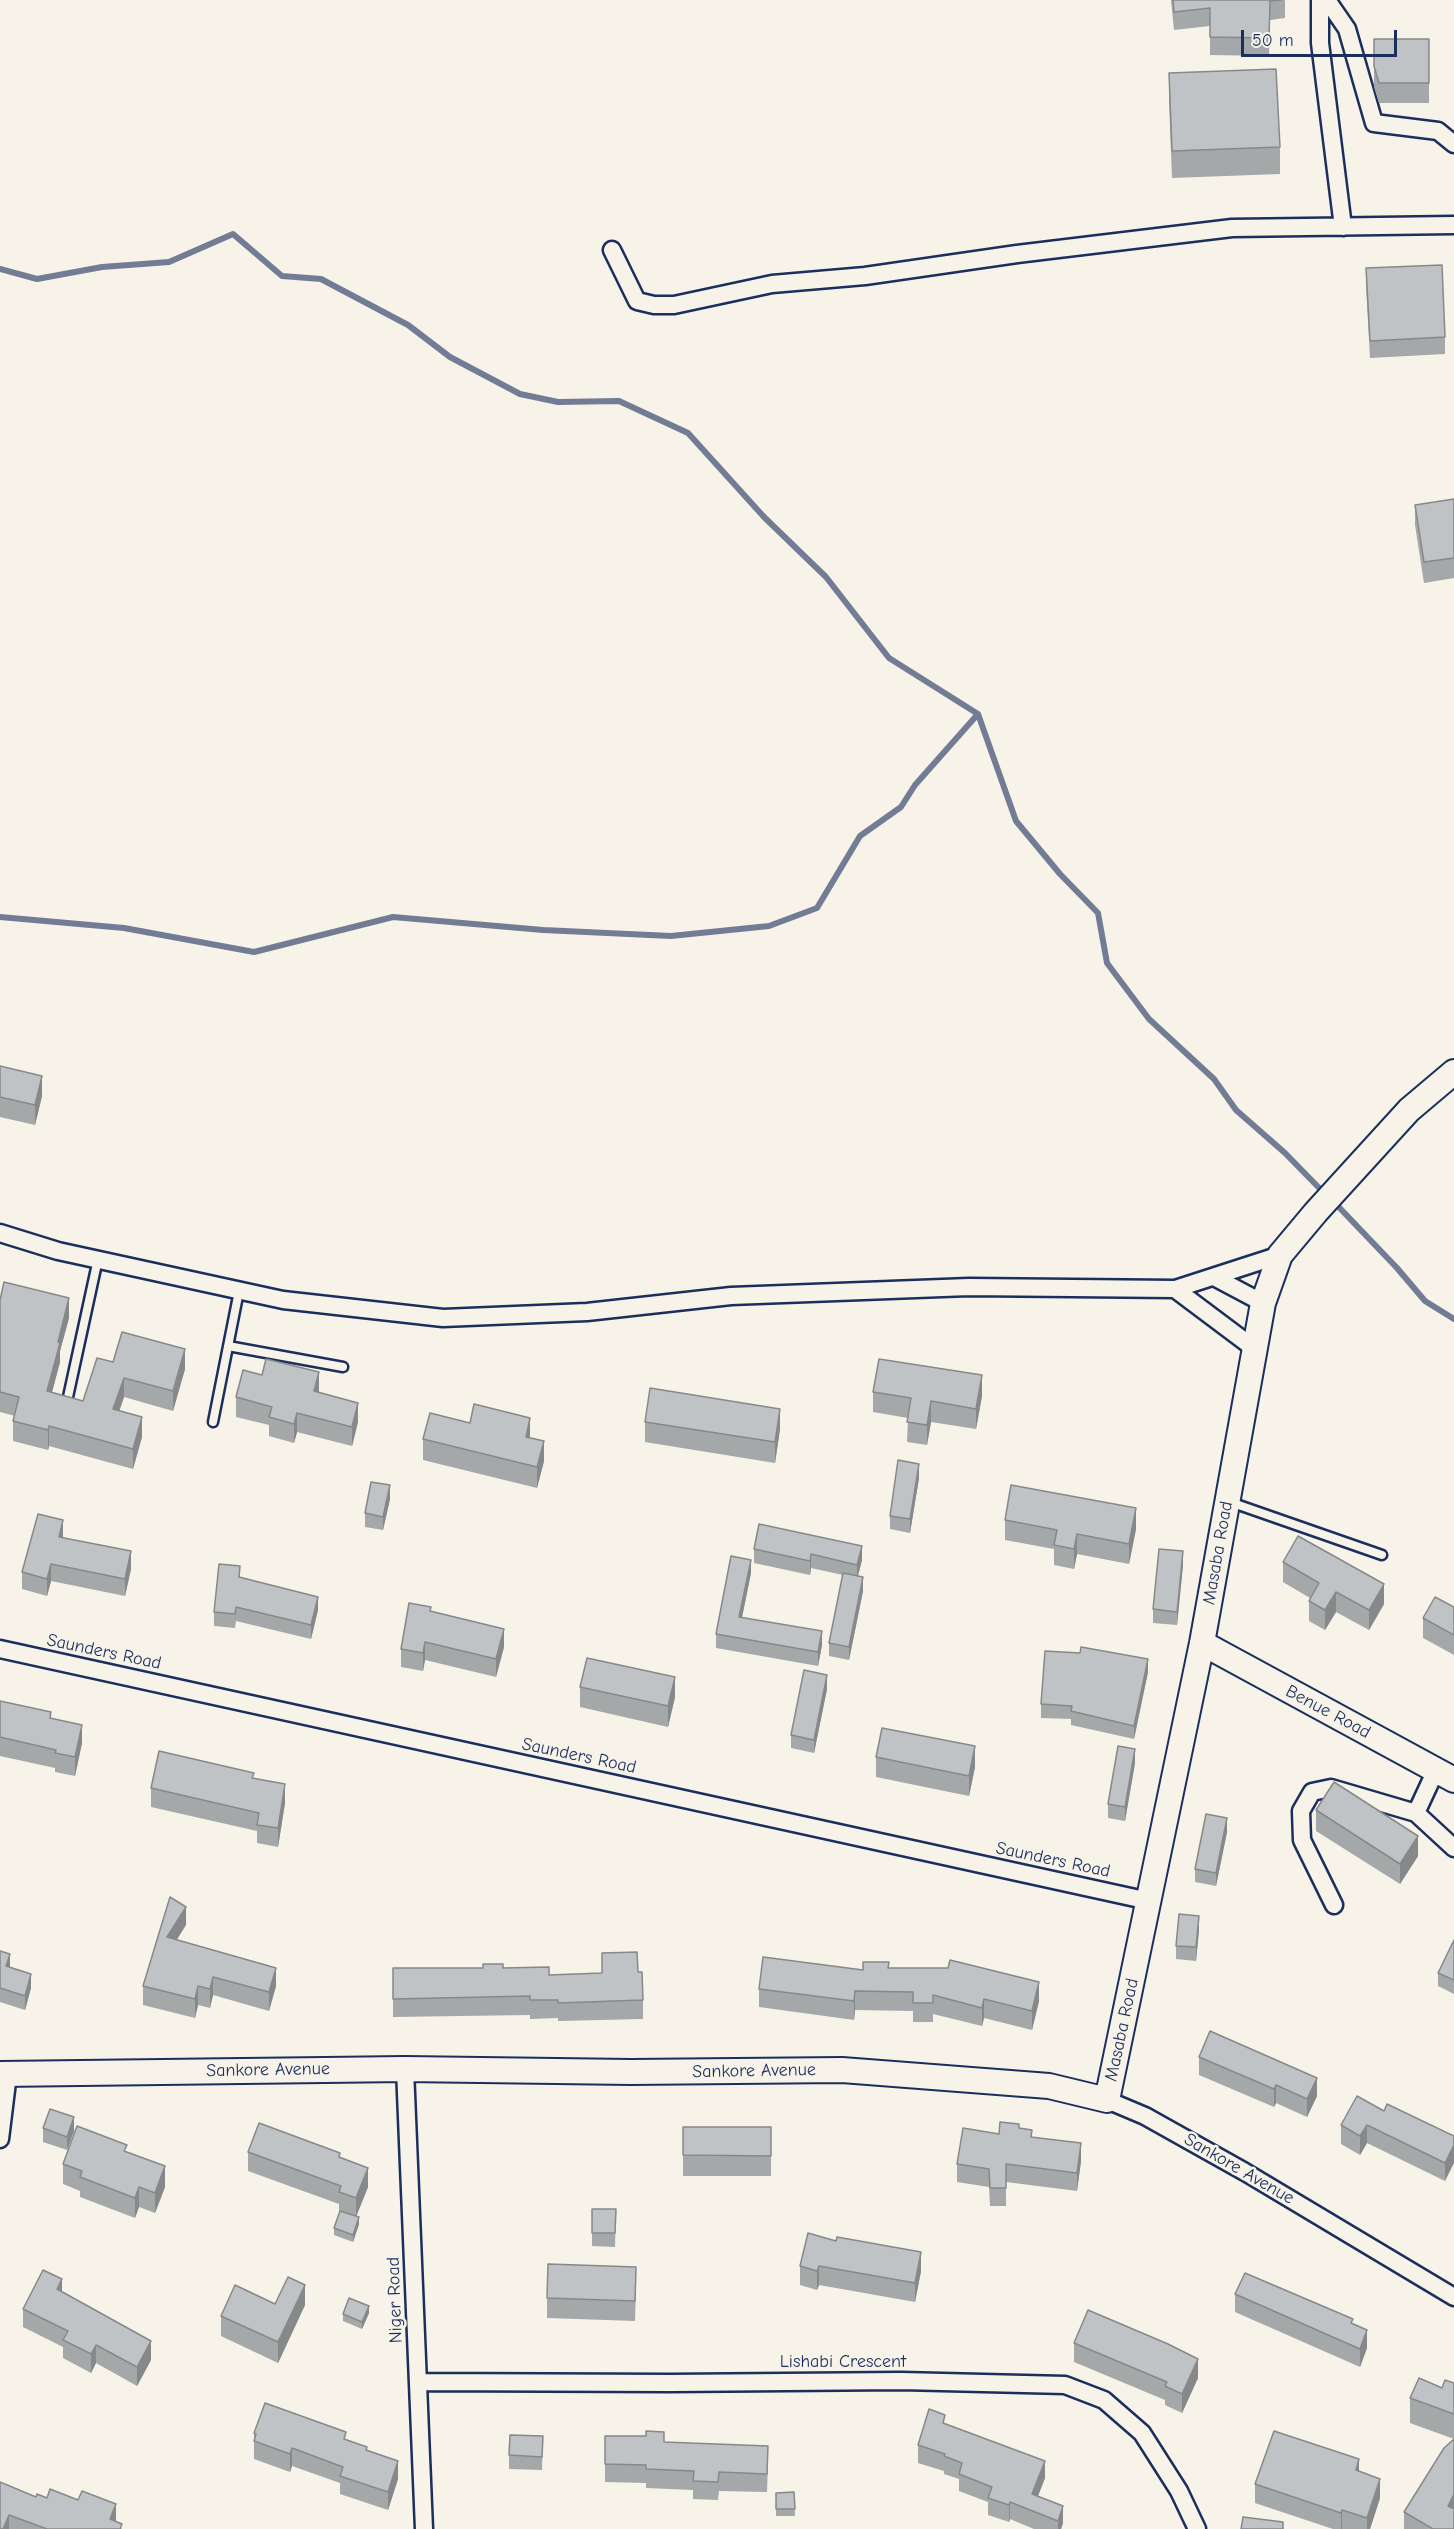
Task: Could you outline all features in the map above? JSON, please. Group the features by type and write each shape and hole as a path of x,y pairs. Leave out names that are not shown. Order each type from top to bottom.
{"street":[{"path":"1320,0 1320,44 1343,227"},
{"path":"1327,0 1347,29 1374,123 1438,131 1454,144"},
{"path":"612,250 637,301 654,305 694,302 772,284 865,276 1017,254 1232,228 1454,225"},
{"name":"Masaba Road","path":"1107,2100 1202,1643 1263,1303 1280,1255 1335,1190 1409,1110 1454,1072"},
{"path":"0,1233 57,1251 283,1300 444,1318 587,1312 731,1296 969,1287 1175,1289 1280,1255"},
{"path":"1214,1277 1263,1303"},
{"path":"1175,1289 1255,1348"},
{"name":"Benue Road","path":"1202,1643 1445,1775"},
{"name":"Saunders Road","path":"0,1649 1149,1901"},
{"path":"1416,1813 1445,1775"},
{"path":"1334,1905 1302,1840 1301,1811 1312,1792 1331,1788 1416,1813 1454,1848"},
{"name":"Sankore Avenue","path":"4,2074 405,2069 631,2072 842,2070 1049,2086 1107,2100 1145,2116 1235,2166 1454,2297"},
{"name":"Niger Road","path":"405,2069 424,2529"},
{"path":"0,2139 4,2074"},
{"name":"Lishabi Crescent","path":"418,2382 901,2381 1065,2385 1104,2400 1142,2433 1179,2491 1197,2529"}],"lane":[{"path":"68,1397 98,1259"},
{"path":"213,1422 239,1291"},
{"path":"228,1346 343,1366"},
{"path":"1227,1501 1382,1555"}],"building":[{"path":"1173,0 1281,0 1270,1 1269,38 1210,37 1210,8 1174,12"},
{"path":"1374,39 1429,39 1429,83 1379,83 1374,66"},
{"path":"1276,69 1280,147 1172,151 1169,73"},
{"path":"1442,265 1445,337 1370,341 1366,268"},
{"path":"1454,499 1454,558 1424,562 1415,505"},
{"path":"0,1066 42,1076 35,1105 0,1097"},
{"path":"4,1282 69,1298 47,1391 83,1401 97,1358 113,1362 122,1332 185,1349 173,1391 124,1378 113,1409 142,1417 133,1449 49,1426 48,1430 13,1421 19,1397 0,1392 0,1300"},
{"path":"266,1359 319,1372 314,1391 358,1403 352,1427 297,1413 294,1424 269,1417 272,1407 236,1397 243,1370 262,1375"},
{"path":"879,1359 982,1375 976,1409 931,1401 927,1425 907,1422 911,1398 873,1392"},
{"path":"650,1388 780,1409 775,1442 645,1422"},
{"path":"474,1404 530,1418 526,1437 544,1441 537,1467 423,1439 430,1413 470,1423"},
{"path":"898,1460 919,1464 910,1519 890,1516"},
{"path":"371,1482 390,1485 383,1517 365,1513"},
{"path":"1011,1485 1136,1508 1129,1544 1077,1534 1074,1549 1054,1545 1057,1530 1005,1520"},
{"path":"38,1514 63,1520 59,1537 131,1551 125,1579 51,1564 47,1579 22,1572"},
{"path":"759,1524 862,1546 857,1565 811,1554 810,1561 754,1549"},
{"path":"1298,1536 1384,1584 1369,1610 1336,1592 1325,1610 1309,1601 1319,1583 1283,1562"},
{"path":"1159,1549 1183,1551 1177,1612 1153,1609"},
{"path":"731,1556 751,1560 739,1617 822,1631 818,1652 716,1634"},
{"path":"219,1564 240,1566 239,1577 318,1597 311,1625 236,1607 235,1614 214,1612"},
{"path":"843,1573 863,1577 849,1647 829,1643"},
{"path":"1435,1597 1454,1607 1454,1635 1423,1618"},
{"path":"409,1603 431,1607 430,1611 504,1629 496,1659 425,1642 423,1653 401,1649"},
{"path":"1081,1647 1148,1659 1134,1726 1071,1711 1072,1706 1041,1704 1045,1651 1080,1653"},
{"path":"587,1658 675,1677 668,1706 580,1687"},
{"path":"804,1670 827,1675 814,1740 791,1735"},
{"path":"0,1701 51,1712 50,1718 82,1725 75,1757 55,1753 56,1750 0,1737"},
{"path":"882,1728 975,1746 969,1776 876,1757"},
{"path":"1118,1746 1135,1749 1125,1807 1108,1804"},
{"path":"159,1751 254,1773 252,1778 285,1784 278,1828 257,1825 259,1813 151,1788"},
{"path":"1334,1782 1418,1836 1400,1864 1316,1810"},
{"path":"1206,1814 1227,1818 1216,1873 1195,1869"},
{"path":"170,1897 186,1907 167,1937 276,1968 269,1992 213,1977 210,1989 198,1986 195,1999 143,1986"},
{"path":"1179,1914 1199,1916 1196,1947 1176,1946"},
{"path":"1454,1940 1454,1980 1438,1973"},
{"path":"0,1951 10,1954 6,1966 31,1974 25,1996 0,1988"},
{"path":"637,1952 638,1972 642,1972 643,2000 558,2003 558,2000 530,2000 530,1996 393,1999 393,1968 483,1968 483,1964 503,1964 503,1968 549,1967 549,1975 602,1973 602,1953"},
{"path":"763,1957 863,1970 863,1962 889,1962 888,1968 948,1968 950,1960 1039,1982 1032,2011 984,1999 982,2008 933,1995 933,2003 913,2003 913,1992 855,1991 854,2001 759,1989"},
{"path":"1210,2031 1317,2078 1307,2099 1276,2085 1274,2089 1199,2057"},
{"path":"1357,2096 1384,2111 1387,2104 1454,2136 1454,2145 1445,2163 1367,2125 1360,2136 1341,2125"},
{"path":"50,2109 74,2117 67,2137 43,2128"},
{"path":"1000,2122 1019,2124 1019,2128 1032,2130 1031,2137 1081,2143 1077,2173 1006,2164 1006,2188 990,2188 989,2169 957,2164 963,2128 999,2134"},
{"path":"259,2123 340,2153 339,2157 368,2168 356,2198 339,2192 341,2186 248,2152"},
{"path":"77,2126 127,2145 124,2151 165,2166 155,2193 139,2187 135,2198 80,2177 82,2171 63,2164"},
{"path":"683,2127 771,2127 771,2156 683,2155"},
{"path":"592,2209 616,2209 615,2233 592,2233"},
{"path":"340,2211 359,2217 353,2235 334,2228"},
{"path":"808,2233 836,2241 837,2237 921,2252 915,2283 819,2266 817,2271 800,2266"},
{"path":"548,2264 636,2267 635,2301 547,2298"},
{"path":"43,2270 62,2279 57,2289 151,2341 137,2367 96,2345 91,2354 63,2340 68,2331 23,2309"},
{"path":"1245,2273 1353,2319 1351,2323 1367,2330 1360,2349 1235,2294"},
{"path":"288,2277 305,2285 278,2342 221,2316 235,2285 275,2304"},
{"path":"349,2298 369,2306 362,2322 343,2314"},
{"path":"1088,2310 1198,2359 1182,2394 1165,2386 1167,2382 1074,2343"},
{"path":"1419,2378 1442,2388 1445,2380 1454,2383 1454,2414 1410,2398"},
{"path":"265,2403 346,2432 344,2439 367,2447 366,2450 398,2461 388,2492 340,2476 343,2467 292,2448 290,2454 254,2441 256,2434 254,2433"},
{"path":"929,2409 945,2415 943,2423 1045,2461 1032,2494 1063,2506 1058,2521 1010,2502 1009,2505 988,2498 992,2487 959,2474 962,2463 944,2456 945,2454 918,2445"},
{"path":"646,2431 664,2432 664,2442 768,2446 767,2474 719,2472 718,2482 693,2481 694,2471 646,2469 646,2465 605,2464 605,2436 646,2436"},
{"path":"1274,2431 1359,2459 1356,2470 1380,2479 1367,2518 1342,2510 1341,2513 1255,2484"},
{"path":"510,2435 543,2436 542,2457 509,2455"},
{"path":"1454,2439 1454,2494 1448,2506 1454,2509 1454,2529 1433,2529 1404,2512 1444,2448"},
{"path":"0,2482 36,2497 37,2494 47,2498 50,2489 78,2500 82,2491 116,2504 110,2519 122,2524 120,2529 47,2529 9,2515 3,2529 0,2529"},
{"path":"794,2492 795,2509 776,2509 776,2493"},
{"path":"1243,2517 1283,2522 1283,2529 1241,2529"}],"waterway":[{"path":"0,269 37,279 102,267 169,262 233,234 282,276 321,279 408,325 450,357 520,394 558,402 619,401 688,433 764,517 826,577 889,658 978,714 1016,821 1060,874 1098,913 1107,963 1149,1019 1214,1079 1236,1110 1285,1153 1325,1194"},
{"path":"0,917 124,928 254,952 393,917 543,930 671,936 769,926 817,908 860,836 901,807 915,785 978,714"},
{"path":"1333,1201 1425,1301 1454,1319"}]}
